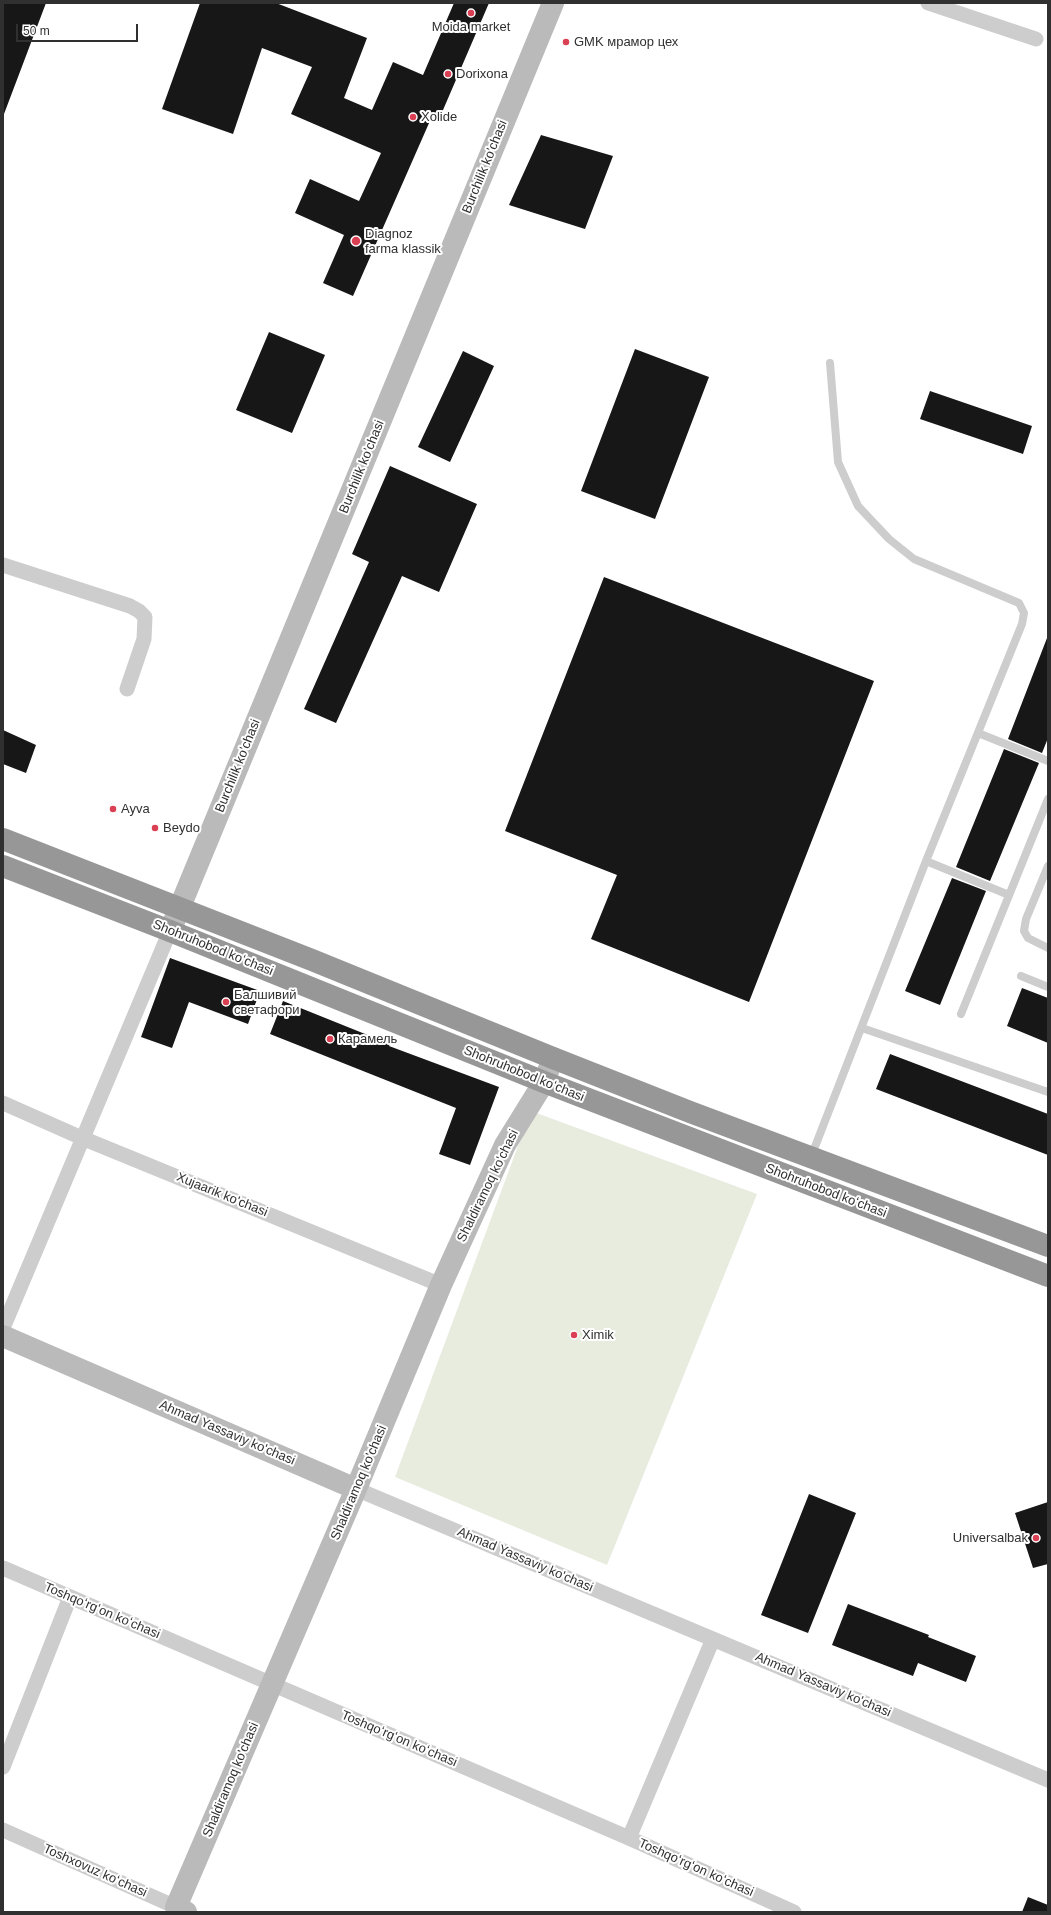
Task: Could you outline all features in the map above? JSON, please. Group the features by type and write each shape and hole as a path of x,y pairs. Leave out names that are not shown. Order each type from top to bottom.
{"highway":[{"name":"Shohruhobod koʻchasi","path":"3,840 312,960 553,1058 811,1158 1048,1246"},
{"name":"Shohruhobod koʻchasi","path":"3,866 170,930 544,1082 1048,1276"}],"street":[{"name":"Burchilik ko'chasi","path":"170,930 553,3"},
{"path":"928,3 1036,39"},
{"path":"3,565 130,606 142,614 145,617 146,626 144,638 127,689"},
{"path":"3,1328 170,930"},
{"name":"Shaldiramoq ko'chasi","path":"179,1910 441,1285 505,1145 544,1082 553,1058"},
{"name":"Xujaarik ko'chasi","path":"3,1103 82,1138 441,1285"},
{"name":"Ahmad Yassaviy ko'chasi","path":"3,1336 356,1489 1048,1780"},
{"name":"Toshqoʻrgʻon koʻchasi","path":"3,1568 628,1838 794,1912"},
{"path":"3,1767 70,1597"},
{"path":"628,1838 712,1639"},
{"name":"Toshxovuz koʻchasi","path":"3,1830 179,1910"}],"lane":[{"path":"811,1158 926,861 1022,624 1024,613 1019,603 914,560 889,539 858,506 838,462 830,363"},
{"path":"978,733 1048,761"},
{"path":"960,1014 1048,799"},
{"path":"926,861 1009,895"},
{"path":"1048,866 1026,919 1024,931 1028,938 1048,948"},
{"path":"1021,976 1048,987"},
{"path":"862,1028 1048,1092"}],"shaded area":[{"name":"Ximik","path":"531,1111 757,1194 607,1565 395,1477"}],"building":[{"path":"3,3 46,3 4,114 3,114"},
{"path":"200,3 276,3 367,38 344,98 372,110 393,62 423,75 454,3 489,3 440,117 433,114 353,296 323,283 344,235 295,213 310,179 359,201 381,153 291,114 312,67 262,48 233,134 162,109"},
{"path":"541,135 613,156 585,229 509,205"},
{"path":"269,332 325,355 292,433 236,410"},
{"path":"635,349 709,377 655,519 581,491"},
{"path":"463,351 494,366 450,462 418,447"},
{"path":"930,391 1032,426 1023,454 920,419"},
{"path":"390,466 477,504 439,592 402,576 336,723 304,709 369,562 352,554"},
{"path":"604,577 874,681 749,1002 591,939 617,875 505,831"},
{"path":"1047,638 1048,738 1042,753 1008,739"},
{"path":"3,730 36,745 26,773 3,764"},
{"path":"1004,749 1039,763 990,881 956,867"},
{"path":"952,878 986,891 940,1005 905,991"},
{"name":"Балшивий светафори","path":"170,958 260,991 248,1024 189,1002 172,1048 141,1037"},
{"path":"1022,988 1048,998 1048,1043 1007,1026"},
{"path":"283,1001 390,1044 389,1046 499,1087 470,1165 439,1154 456,1108 270,1034"},
{"path":"890,1054 1048,1114 1048,1155 876,1089"},
{"path":"809,1494 856,1513 808,1633 761,1615"},
{"name":"Universalbak","path":"1048,1502 1048,1564 1033,1568 1015,1513"},
{"path":"848,1604 929,1635 928,1637 976,1656 966,1682 918,1663 913,1676 832,1645"},
{"path":"1028,1897 1048,1905 1048,1912 1022,1912"}],"place":[{"name":"Moida market","path":"471,13"},
{"name":"GMK мрамор цех","path":"566,42"},
{"name":"Dorixona","path":"448,74"},
{"name":"Xolide","path":"413,117"},
{"name":"Diagnoz farma klassik","path":"356,241"},
{"name":"Ayva","path":"113,809"},
{"name":"Beydo","path":"155,828"},
{"name":"Балшивий светафори","path":"226,1002"},
{"name":"Карамель","path":"330,1039"},
{"name":"Ximik","path":"574,1335"},
{"name":"Universalbak","path":"1036,1538"}]}
